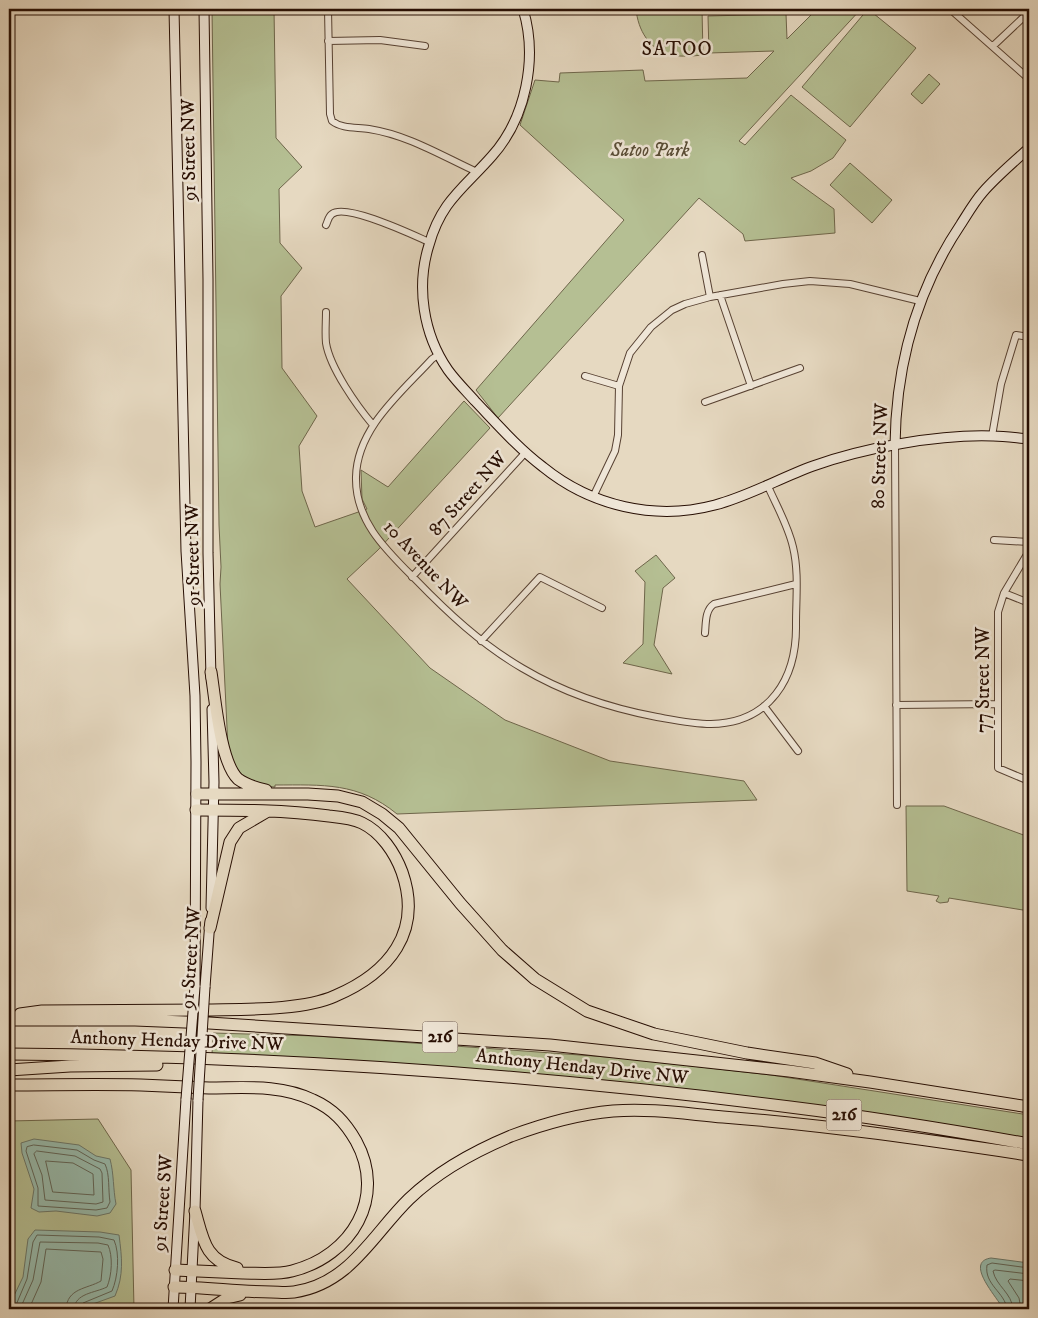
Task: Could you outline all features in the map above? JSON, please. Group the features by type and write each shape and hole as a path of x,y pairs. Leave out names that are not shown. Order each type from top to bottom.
{"highway":[{"path":"211,672 225,753 231,771 239,780 253,787 293,794"},
{"path":"197,794 338,796 362,802 382,814 399,828 460,903 502,950 535,979 587,1011 654,1034 746,1053 815,1063 870,1082"},
{"path":"9,1016 42,1011 279,1007 333,997 359,985 374,975 389,960 405,928 409,897 397,859 389,847 373,831 362,823 349,819 294,811 196,810"},
{"path":"210,928 230,842 239,828 270,811"},
{"name":"Anthony Henday Drive NW","path":"9,1020 135,1020 209,1023 473,1039 702,1061 870,1082 1029,1107"},
{"name":"Anthony Henday Drive NW","path":"9,1054 225,1060 455,1072 659,1091 791,1107 1029,1144"},
{"path":"9,1070 70,1066 164,1065 225,1060"},
{"path":"9,1084 142,1085 209,1088 254,1086 296,1094 328,1108 342,1120 362,1153 367,1171 368,1188 363,1209 356,1225 345,1242 313,1264 291,1272 260,1274 175,1270"},
{"path":"174,1287 246,1292 293,1292 312,1287 329,1279 362,1255 409,1199 468,1157 510,1136 563,1119 612,1111 640,1110 800,1124 1029,1155"},
{"path":"195,1211 205,1247 215,1259 227,1266 260,1274"},
{"path":"210,1309 228,1298 267,1292"}],"main road":[{"name":"91 Street NW","path":"174,9 186,551 195,696 197,794 195,987 186,1099"},
{"name":"91 Street NW","path":"198,1100 210,928 214,810 208,553 208,279 204,9"},
{"path":"524,9 530,52 523,99 514,123 493,155 459,188 440,216 429,242 423,274 423,303 429,330 438,355 461,386 544,469 565,484 593,497 617,505 652,511 684,510 717,504 813,466 848,455 948,437 992,436 1029,440"},
{"name":"80 Street NW","path":"895,446 895,424 900,377 920,301 934,269 982,193 1029,148"},
{"name":"91 Street SW","path":"173,1309 186,1099"},
{"name":"91 Street SW","path":"190,1309 198,1100"}],"street":[{"path":"328,9 330,114 332,121 341,126 369,128 399,136 477,172"},
{"path":"950,9 1029,79"},
{"path":"993,46 1029,12"},
{"path":"328,41 380,40 426,46"},
{"path":"326,224 329,216 332,214 345,212 380,221 429,242"},
{"path":"702,255 710,297"},
{"path":"593,497 615,451 618,435 619,386 630,353 651,327 672,310 685,304 720,295 783,284 821,281 850,284 920,301"},
{"path":"720,295 751,386"},
{"path":"326,312 326,343 330,357 337,372 373,425"},
{"path":"992,436 1001,384 1016,335 1029,337"},
{"name":"10 Avenue NW","path":"438,355 432,359 373,425 362,444 357,464 358,502 364,519 372,533 412,577 446,611 481,641 534,675 560,688 596,702 627,711 705,724 742,718 764,706"},
{"path":"705,402 800,368"},
{"path":"585,376 619,386"},
{"name":"80 Street NW","path":"895,446 897,806"},
{"name":"87 Street NW","path":"412,577 525,452"},
{"path":"767,484 792,543 796,560 796,640 793,660 783,684 764,706 798,751"},
{"path":"994,540 1029,542"},
{"name":"77 Street NW","path":"1029,551 1004,593 998,612 997,704 998,768 1029,781"},
{"path":"481,641 540,577 602,608"},
{"path":"705,633 708,612 714,604 796,584"},
{"path":"1004,593 1029,603"},
{"path":"896,705 997,704"}],"green space":[{"path":"212,9 274,9 276,138 302,167 279,189 280,243 302,268 281,296 282,368 317,416 299,446 302,491 315,527 367,509 362,499 361,470 388,487 464,401 490,428 378,550 347,579 430,668 505,720 610,761 744,781 757,800 397,814 383,804 354,791 309,785 262,786 243,777 236,770 228,748 220,584"},
{"path":"636,9 702,9 703,55 676,56 657,49 642,31"},
{"name":"Satoo Park","path":"817,9 861,9 739,141 745,145 791,95 846,140 833,158 811,171 791,178 834,209 835,233 745,241 743,234 699,198 498,418 476,390 624,220 520,125 535,80 559,82 560,73 643,70 645,81 747,78 774,51 709,53 708,16 786,14 787,39"},
{"path":"868,9 916,48 850,127 802,87"},
{"path":"929,74 940,84 922,104 911,94"},
{"path":"850,163 892,200 872,223 830,185"},
{"path":"656,555 675,578 663,588 654,645 672,674 623,663 643,644 645,582 635,571"},
{"path":"906,806 944,806 1029,837 1029,911 949,898 948,902 940,903 936,901 939,896 907,891"},
{"path":"213,1033 316,1036 621,1058 771,1075 1029,1115 1029,1140 766,1099 212,1054"},
{"path":"98,1119 131,1170 134,1309 9,1309 9,1121"}],"water":[{"path":"34,1139 79,1145 96,1156 110,1159 116,1204 110,1213 97,1216 56,1211 39,1212 31,1208 34,1189 22,1153 21,1143"},
{"path":"35,1230 100,1232 119,1235 121,1266 120,1281 115,1296 79,1309 9,1309 23,1277 28,1239"},
{"path":"991,1258 1029,1263 1029,1309 1003,1309 981,1273 980,1266 983,1261"}],"district":[{"name":"SATOO","path":"677,49"}]}
